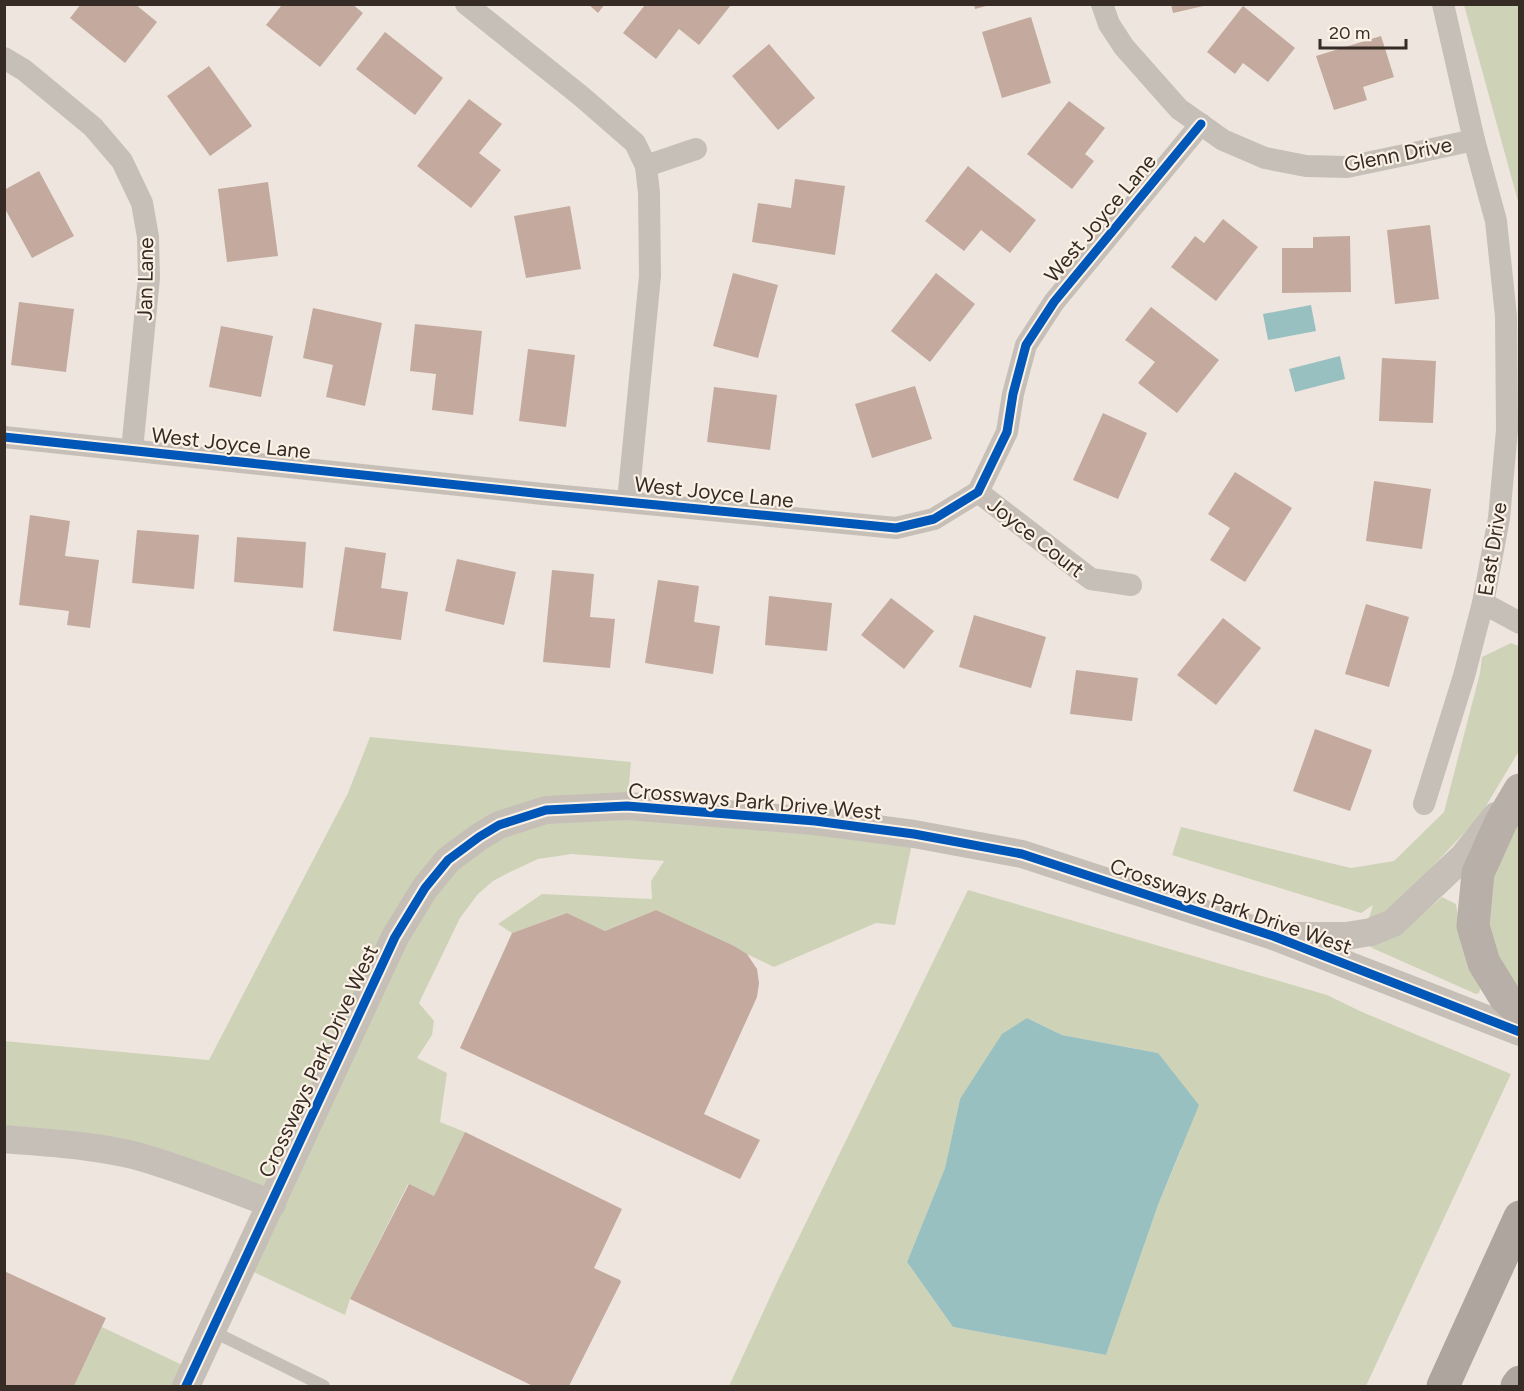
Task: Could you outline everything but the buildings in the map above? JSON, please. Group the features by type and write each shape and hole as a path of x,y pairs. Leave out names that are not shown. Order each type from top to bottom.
{"highway":[{"path":"1443,1386 1520,1217"},
{"path":"1517,1386 1520,1382"}],"main road":[{"path":"1520,790 1501,822 1478,873 1473,926 1484,963 1505,997 1520,1011"}],"street":[{"name":"West Joyce Lane","path":"466,4 581,96 635,143 646,166 649,193 650,276 628,501"},
{"name":"Glenn Drive","path":"1102,4 1109,24 1124,47 1179,109 1223,140 1265,158 1306,166 1347,167 1474,140"},
{"name":"East Drive","path":"1424,804 1464,676 1483,603 1499,518 1506,430 1506,316 1496,221 1474,140 1443,4"},
{"name":"Jan Lane","path":"4,58 24,70 93,127 122,161 142,203 148,237 149,279 132,450"},
{"name":"West Joyce Lane","path":"4,437 531,493 896,528 934,519 978,492 1007,432 1013,394 1026,345 1054,302 1201,124"},
{"path":"646,166 696,149"},
{"name":"Joyce Court","path":"978,492 1091,579 1131,585"},
{"path":"1483,603 1520,609"},
{"path":"1483,603 1520,623"},
{"name":"Crossways Park Drive West","path":"1273,936 1346,936 1371,932 1393,923 1463,857 1520,785"},
{"name":"Crossways Park Drive West","path":"186,1386 395,937 425,888 448,860 479,837 499,825 546,810 627,806 815,821 914,834 1022,854 1273,936 1520,1032"},
{"path":"4,1139 103,1149 137,1156 210,1180 272,1204"}],"lane":[{"path":"212,1331 324,1386"}],"green space":[{"path":"1464,5 1519,5 1519,205"},
{"path":"1511,643 1519,646 1519,751 1480,816 1405,896 1366,927 1373,905 1361,913 1172,855 1181,827 1351,868 1394,861 1444,812 1480,673 1482,657"},
{"path":"370,737 631,762 627,806 914,834 895,925 876,923 774,967 656,910 605,931 567,913 512,933 498,924 542,894 652,899 651,881 664,861 572,854 538,859 493,881 478,894 460,918 419,1003 434,1021 432,1035 417,1058 447,1073 440,1122 465,1132 434,1196 408,1184 350,1299 345,1315 243,1267 272,1204 137,1156 5,1139 4,1041 209,1060 348,793"},
{"path":"1519,821 1519,1000 1486,943 1485,900 1500,852"},
{"path":"968,890 1327,995 1362,1012 1511,1074 1366,1386 729,1386 777,1282","holes":["1027,1018 1062,1035 1158,1053 1181,1150 1158,1205 1106,1355 953,1327 907,1262 945,1168 960,1099"]},
{"path":"1442,897 1456,904 1464,953 1481,987 1479,993 1476,994 1370,946 1408,924"},
{"path":"102,1327 195,1371 187,1386 74,1386"}],"water":[{"path":"1311,305 1316,331 1268,340 1263,314"},
{"path":"1340,356 1345,379 1295,392 1289,369"},
{"path":"1027,1018 1062,1035 1158,1053 1199,1105 1158,1205 1106,1355 953,1327 907,1262 945,1168 960,1099 1002,1034"}],"cycle path":[{"path":"4,437 543,494 896,528 934,519 978,492 1007,432 1013,394 1026,345 1054,302 1201,124"},
{"path":"186,1386 395,937 425,888 448,860 479,837 499,825 546,810 627,806 815,821 914,834 1022,854 1273,936 1520,1032"}]}
